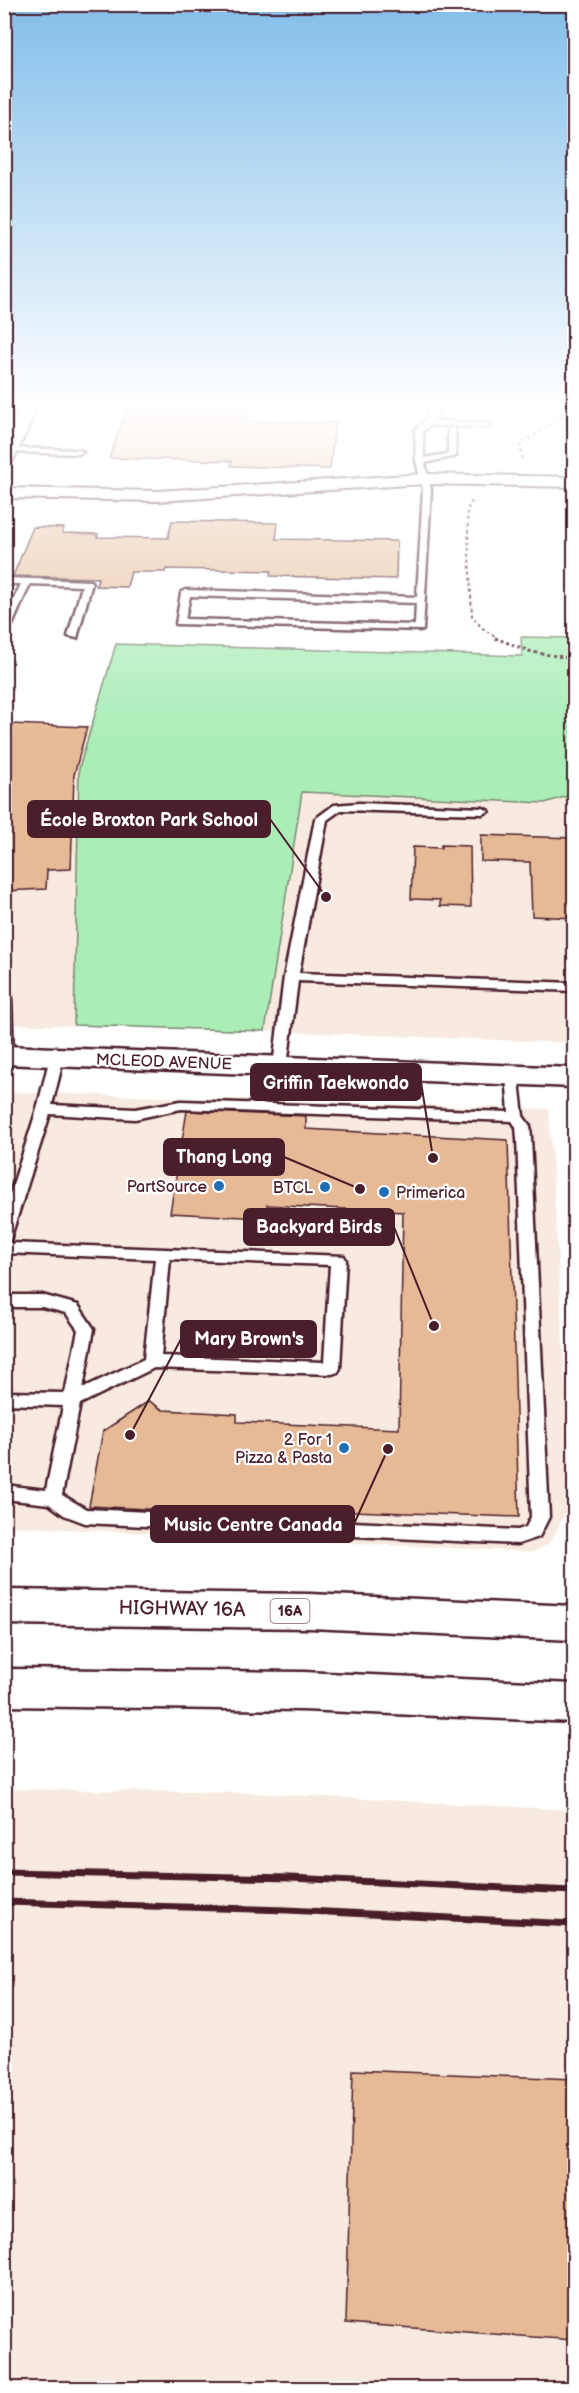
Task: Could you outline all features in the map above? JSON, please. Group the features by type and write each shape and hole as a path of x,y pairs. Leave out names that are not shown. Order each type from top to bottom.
{"main road":[{"name":"MCLEOD AVENUE","path":"5,1055 574,1078"},
{"name":"HIGHWAY 16A","path":"4,1607 310,1611 574,1623"},
{"path":"4,1687 303,1692 574,1703"}],"lane":[{"path":"422,600 186,593 179,622 420,628 422,600 426,516"},
{"path":"4,581 87,583 73,636"},
{"path":"4,632 27,581"},
{"path":"280,1066 291,977 321,819 327,812 338,807 483,811"},
{"path":"291,977 574,987"},
{"path":"4,994 5,1055"},
{"path":"4,1239 44,1109 57,1057"},
{"path":"4,1492 53,1498 70,1510 85,1516 518,1537 534,1532 540,1517 524,1138 522,1126 516,1117 513,1075"},
{"path":"44,1109 135,1114 181,1105 516,1117"},
{"path":"4,1248 338,1260 332,1368 152,1362 73,1400 4,1398"},
{"path":"152,1362 163,1253"},
{"path":"4,1301 42,1301 72,1309 86,1329 53,1498"}],"path":[{"path":"467,516 472,616 496,639 540,653 574,658"}],"shaded area":[{"path":"521,637 574,638 574,1043 5,1024 5,724 92,726 116,644 522,656"},
{"path":"4,1092 549,1109 573,1507 561,1519 555,1534 547,1545 533,1552 5,1526"},
{"path":"5,1789 252,1793 574,1810 574,2388 5,2388"}],"green space":[{"path":"521,637 574,638 574,794 545,803 302,792 265,1031 74,1025 79,768 116,644 522,656"}],"building":[{"path":"172,521 278,523 276,539 397,541 396,579 270,576 271,571 166,569 165,572 131,572 127,587 96,586 98,578 13,576 33,527 64,528 62,533 98,534 97,537 168,538"},
{"path":"10,724 87,727 74,775 71,869 47,870 46,889 4,891 4,740"},
{"path":"481,835 574,838 574,918 532,916 530,862 481,861"},
{"path":"441,845 470,846 471,907 440,906 440,900 411,899 413,847 441,848"},
{"path":"187,1111 306,1116 306,1129 508,1140 519,1517 297,1509 295,1517 89,1506 103,1431 149,1401 163,1410 237,1414 237,1422 399,1429 403,1212 267,1205 264,1218 170,1213"},
{"path":"353,2070 574,2079 574,2340 346,2323"}],"railway":[{"path":"4,1872 290,1878 574,1891"},
{"path":"4,1902 287,1910 574,1924"}],"place":[{"name":"École Broxton Park School","path":"326,897"},
{"name":"Griffin Taekwondo","path":"433,1158"},
{"name":"PartSource","path":"219,1186"},
{"name":"BTCL","path":"325,1187"},
{"name":"Thang Long","path":"360,1189"},
{"name":"Primerica","path":"384,1192"},
{"name":"Backyard Birds","path":"434,1326"},
{"name":"Mary Brown's","path":"130,1435"},
{"name":"2 For 1 Pizza & Pasta","path":"344,1448"},
{"name":"Music Centre Canada","path":"388,1449"}]}
